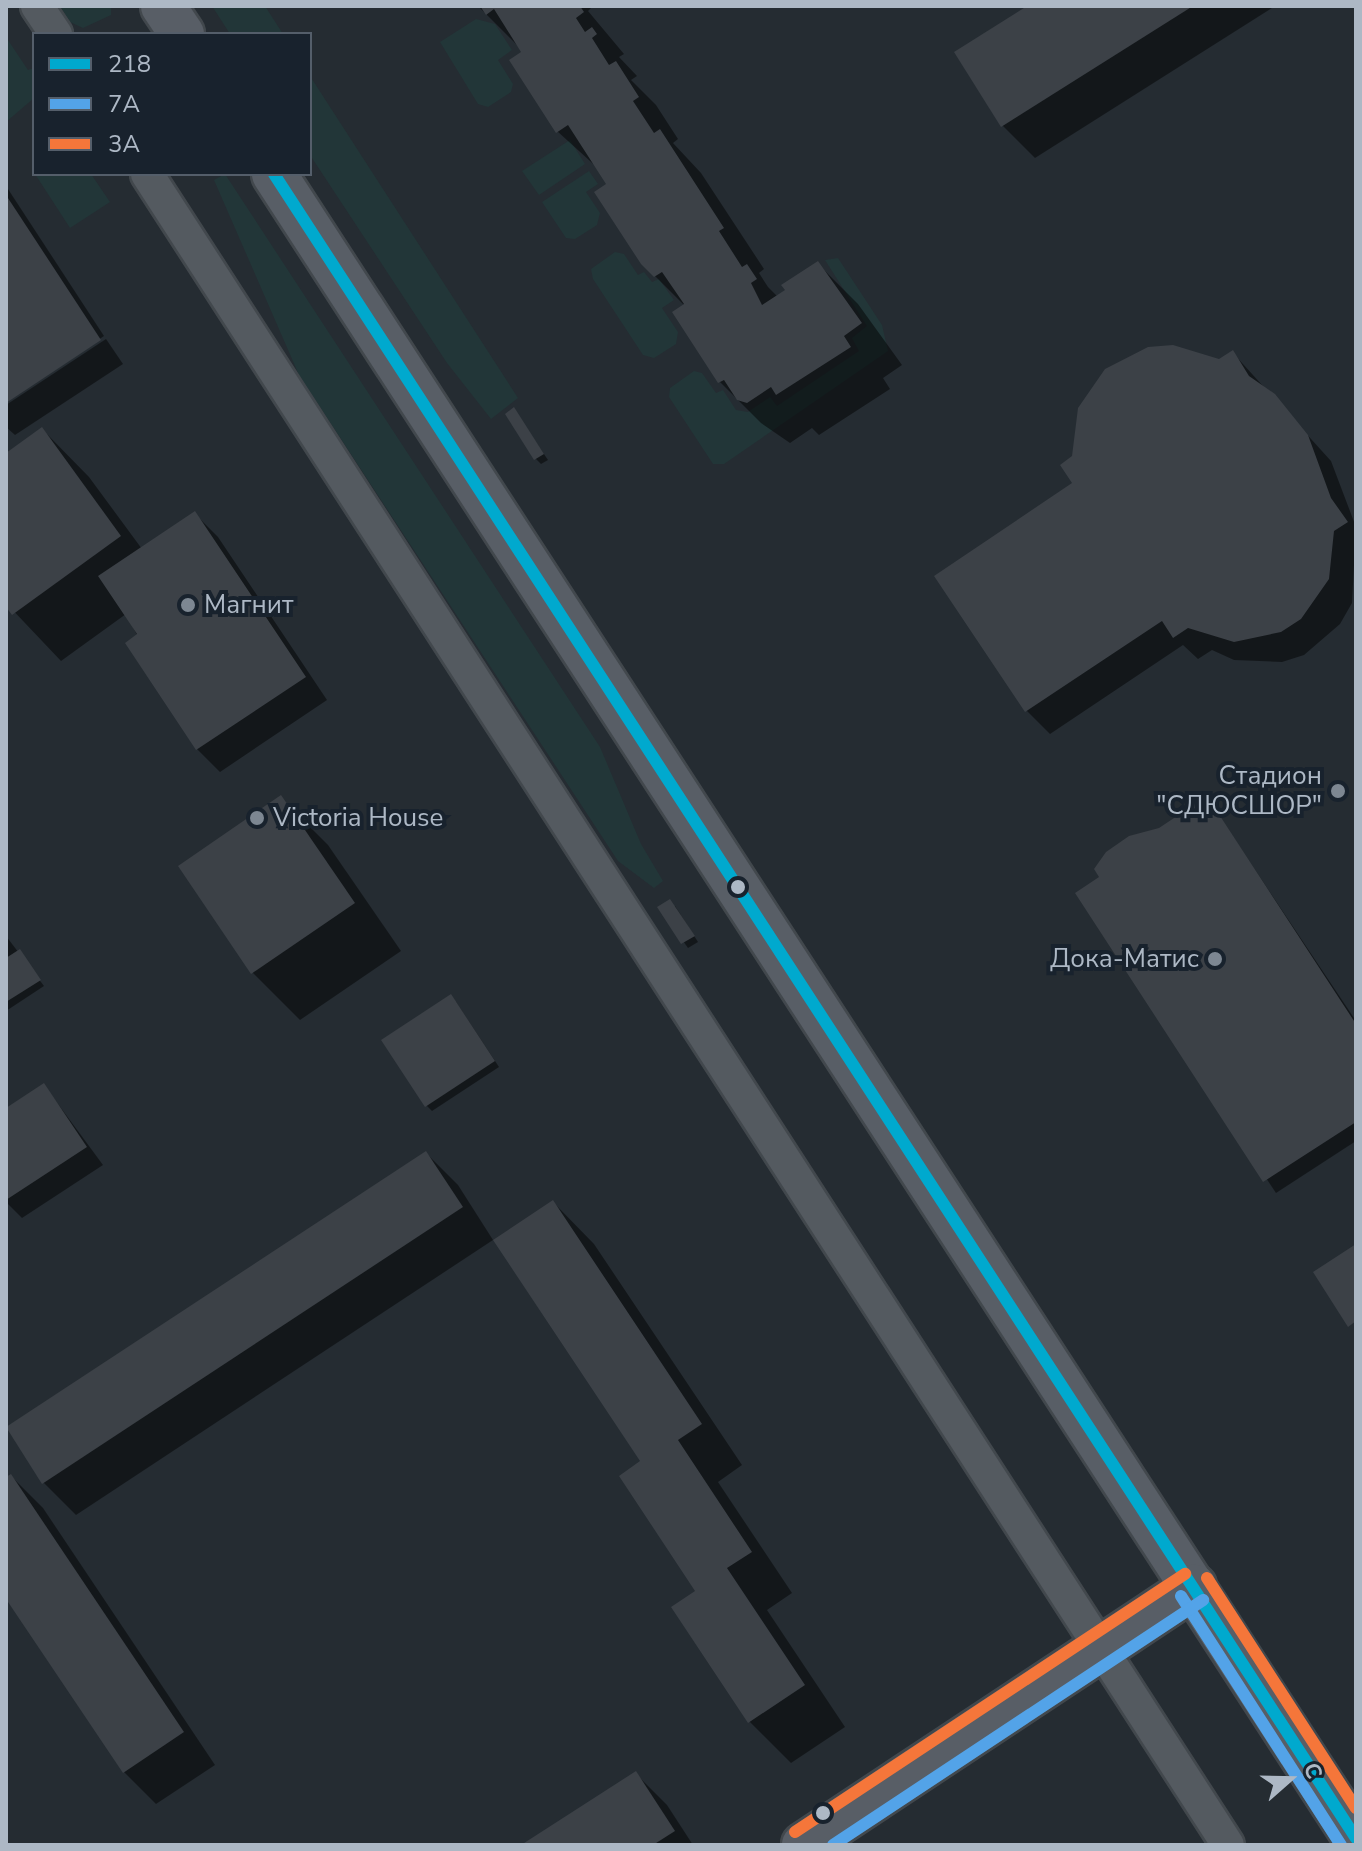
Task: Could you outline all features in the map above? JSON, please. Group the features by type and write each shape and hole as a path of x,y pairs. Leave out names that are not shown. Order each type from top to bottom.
{"main road":[{"path":"163,6 181,32"},
{"path":"275,176 1356,1838"},
{"path":"804,1845 1194,1587"}],"street":[{"path":"37,6 55,32"},
{"path":"148,176 584,844 1228,1845"}],"green space":[{"path":"60,6 111,6 111,15 83,28 70,22"},
{"path":"212,6 265,6 282,32 229,32"},
{"path":"476,19 495,24 512,50 498,60 513,84 511,92 488,107 478,104 440,42"},
{"path":"6,37 28,70 32,69 32,100 6,122"},
{"path":"312,79 518,398 491,419 447,363 312,158"},
{"path":"570,140 585,164 539,195 522,171"},
{"path":"589,171 598,184 586,192 600,213 597,225 575,239 566,238 542,202"},
{"path":"36,176 92,176 110,202 70,228"},
{"path":"226,176 600,747 641,844 663,881 654,888 618,861 299,375 214,180"},
{"path":"615,252 624,254 638,275 644,272 652,282 659,279 674,300 662,308 678,332 676,344 654,358 643,355 593,279 591,269"},
{"path":"838,258 882,325 888,351 724,464 713,464 669,397 670,388 694,371 702,373 716,393 723,390 736,410 748,412 770,397 777,406 859,351 852,338 867,326 825,260"}],"building":[{"path":"480,6 580,6 584,12 576,18 585,32 592,27 597,34 592,38 609,65 616,61 639,97 633,101 654,133 660,129 724,228 719,231 742,267 747,264 757,279 751,283 762,305 785,290 781,285 818,261 862,323 844,336 851,347 776,395 771,387 747,403 737,400 724,380 718,383 672,312 684,304 662,272 654,277 641,264 594,192 606,184 568,125 556,133 509,60 521,52 494,9 486,15"},
{"path":"1027,6 1193,6 1001,127 954,52"},
{"path":"6,195 101,340 6,403"},
{"path":"1173,345 1219,359 1233,350 1249,376 1275,394 1308,435 1331,498 1348,522 1334,531 1329,579 1301,619 1281,632 1234,642 1188,628 1173,638 1162,621 1025,712 934,576 1072,483 1060,465 1072,456 1078,408 1105,369 1148,347"},
{"path":"514,407 544,454 534,460 505,414"},
{"path":"42,427 121,536 12,615 6,607 6,453"},
{"name":"Магнит","path":"195,511 306,677 196,750 125,643 137,634 98,576"},
{"path":"281,795 355,903 251,974 178,866"},
{"name":"Дока-Матис","path":"1207,796 1356,1024 1356,1122 1263,1182 1075,893 1099,877 1094,869 1106,852 1129,836 1159,828"},
{"path":"670,899 695,936 681,944 657,907"},
{"path":"20,949 41,980 6,1002 6,958"},
{"path":"451,994 495,1061 425,1107 381,1040"},
{"path":"44,1083 87,1147 6,1200 6,1108"},
{"path":"426,1151 463,1207 42,1484 6,1427"},
{"path":"553,1200 702,1424 678,1440 752,1552 727,1568 805,1685 748,1723 671,1607 695,1591 619,1476 640,1461 493,1240"},
{"path":"1356,1244 1356,1321 1348,1327 1313,1272"},
{"path":"11,1474 184,1732 123,1773 6,1599 6,1477"},
{"path":"636,1771 675,1831 653,1845 521,1845"}],"transit line":[{"name":"218","path":"275,176 1356,1838"},
{"name":"3А","path":"795,1832 1185,1574"},
{"name":"3А","path":"1207,1578 1356,1808"},
{"name":"7А","path":"1181,1596 1341,1845"},
{"name":"7А","path":"833,1845 1203,1600"}],"place":[{"name":"Магнит","path":"188,605"},
{"name":"Стадион \"СДЮСШОР\"","path":"1338,791"},
{"name":"Victoria House","path":"257,818"},
{"name":"Дока-Матис","path":"1215,959"}]}
